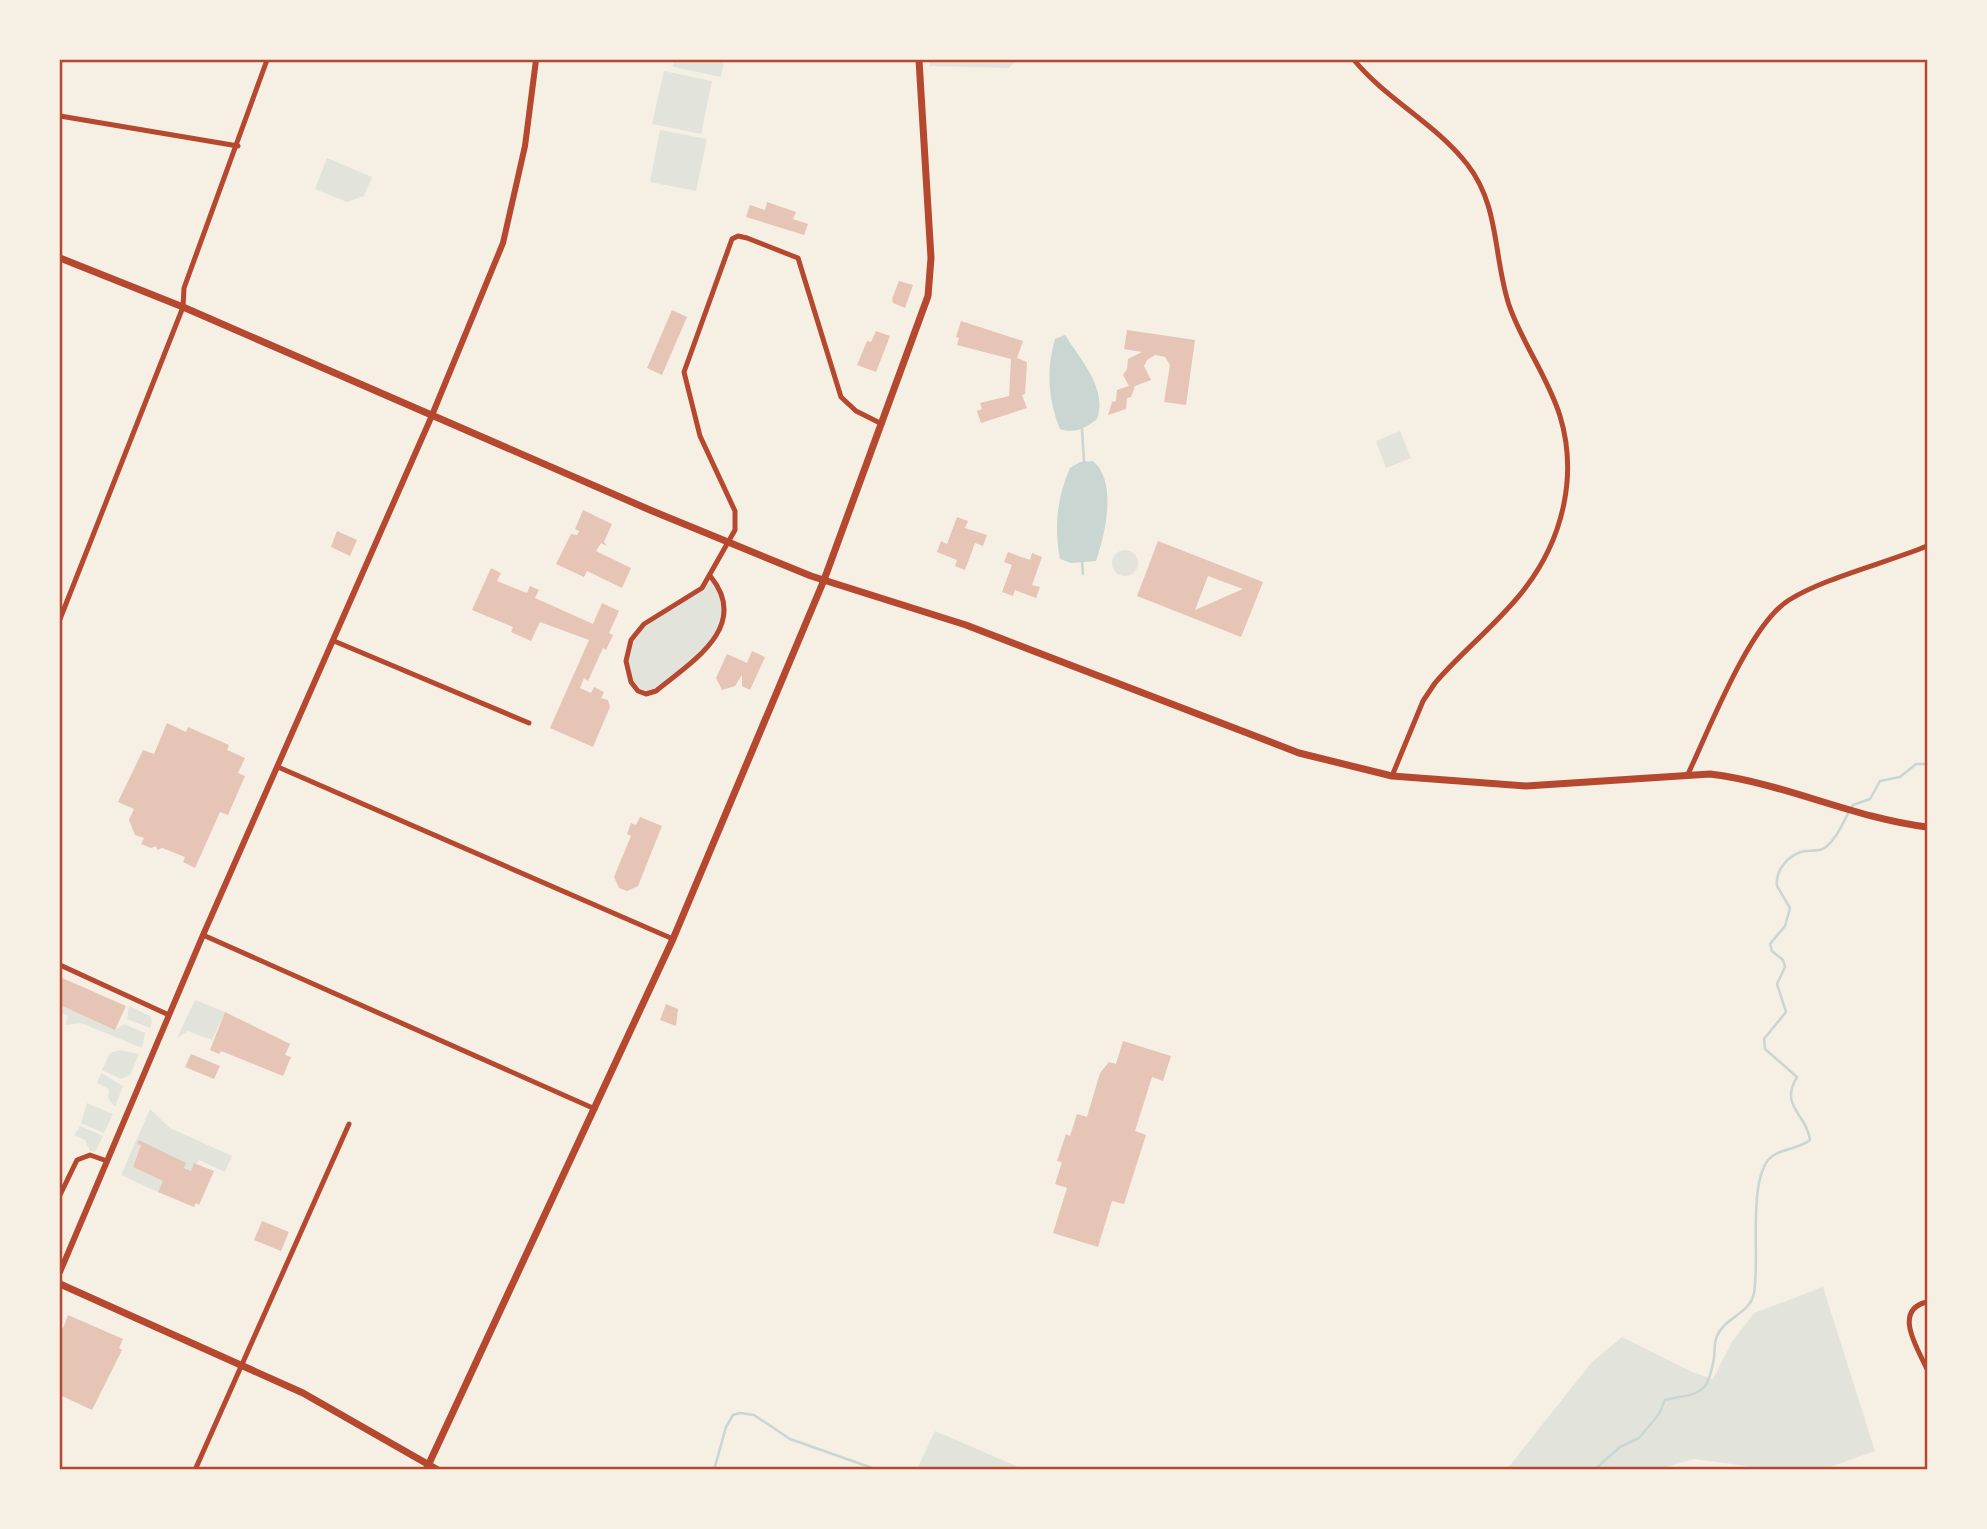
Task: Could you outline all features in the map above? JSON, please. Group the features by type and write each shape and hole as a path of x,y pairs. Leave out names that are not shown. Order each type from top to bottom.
{"main road":[{"path":"427,1467 673,939 824,580 928,296 931,275 919,60"},
{"path":"60,258 183,307 824,580 966,625 1299,753 1392,776 1539,786 1688,774 1738,777 1854,813 1927,827"},
{"path":"60,1284 303,1393 427,1467 438,1469"}],"street":[{"path":"60,619 183,307 184,288 238,146 267,60"},
{"path":"60,1272 203,935 433,414 508,229 525,146 536,60"},
{"path":"1354,60 1393,100 1451,146 1481,184 1495,226 1505,292 1515,322 1560,415 1567,446 1568,479 1564,506 1543,563 1525,588 1435,683 1423,701 1392,776"},
{"path":"60,116 238,146"},
{"path":"711,577 723,597 725,611 707,650 656,691 646,694 638,691 631,682 626,661 636,632 644,624 702,588 711,577 735,530 735,511 700,436 684,372 732,239 738,236 747,238 798,258 841,397 856,411 882,424"},
{"path":"1688,774 1757,634 1776,610 1804,592 1927,546"},
{"path":"334,641 529,723"},
{"path":"278,768 673,939"},
{"path":"203,935 595,1109"},
{"path":"60,965 169,1015"},
{"path":"195,1469 349,1124"},
{"path":"60,1195 77,1160 90,1155 107,1161"},
{"path":"1927,1302 1918,1304 1910,1313 1907,1325 1927,1369"}],"shaded area":[{"path":"674,60 724,60 721,77 673,67"},
{"path":"930,60 1016,60 1009,68 930,66"},
{"path":"664,71 712,81 701,134 652,124"},
{"path":"660,130 707,139 696,191 650,182"},
{"path":"327,158 372,177 364,196 347,202 315,189"},
{"path":"1065,335 1085,364 1099,397 1097,419 1071,431 1060,429 1050,384 1050,362 1055,339"},
{"path":"1400,431 1411,458 1386,468 1376,441"},
{"path":"1093,461 1101,471 1107,495 1103,537 1096,561 1071,563 1060,559 1057,524 1060,501 1070,468 1080,462"},
{"path":"1125,550 1134,554 1138,563 1134,572 1125,576 1116,572 1112,563 1116,554"},
{"path":"714,580 725,611 707,650 646,694 629,676 627,651 651,619"},
{"path":"195,1000 225,1012 212,1040 188,1031 177,1038"},
{"path":"60,1005 115,1030 124,1024 145,1033 142,1048 81,1023 65,1025 68,1016 60,1012"},
{"path":"129,1006 150,1016 150,1028 127,1019"},
{"path":"120,1050 139,1054 130,1075 121,1079 102,1070 110,1053"},
{"path":"101,1073 123,1086 115,1107 108,1098 109,1089 97,1083"},
{"path":"87,1103 113,1114 104,1133 81,1123"},
{"path":"150,1109 170,1128 232,1156 225,1172 199,1160 191,1171 139,1140 137,1144 141,1145 133,1167 163,1181 158,1192 121,1175"},
{"path":"80,1126 103,1136 95,1152 90,1151 85,1140 74,1135"},
{"path":"1823,1287 1875,1451 1822,1470 1770,1469 1694,1459 1660,1469 1507,1469 1592,1362 1622,1337 1692,1372 1713,1379 1732,1342 1754,1313"},
{"path":"935,1431 1023,1469 917,1469"}],"building":[{"path":"767,202 796,212 793,219 808,224 804,235 746,217 750,205 765,210"},
{"path":"899,281 913,285 905,308 893,303 892,299"},
{"path":"672,310 687,317 662,375 647,368"},
{"path":"961,321 1023,341 1017,358 1027,362 1025,394 1022,395 1027,408 981,423 977,411 982,409 980,403 1009,396 1011,359 957,345 959,338 956,337"},
{"path":"1127,330 1195,340 1186,405 1164,402 1170,365 1165,357 1155,355 1147,360 1144,366 1151,380 1135,386 1131,397 1127,398 1126,409 1108,415 1112,402 1116,401 1117,390 1129,386 1123,375 1128,359 1142,352 1124,349"},
{"path":"876,331 890,336 876,372 857,365 867,341 871,342"},
{"path":"583,510 612,524 604,542 607,546 601,543 596,551 631,568 622,588 587,571 584,577 556,564 571,534 577,535 579,531 575,529"},
{"path":"957,517 968,521 965,528 987,535 983,546 975,543 965,570 955,566 957,560 937,552 941,541 947,544"},
{"path":"337,531 357,540 350,556 331,547"},
{"path":"1158,541 1263,582 1241,637 1137,596","holes":["1208,576 1243,589 1195,610"]},
{"path":"1008,552 1030,560 1032,553 1042,557 1032,585 1040,587 1036,598 1015,590 1013,596 1002,592 1012,565 1004,562"},
{"path":"491,568 501,573 497,581 527,593 530,586 539,590 535,598 593,624 602,603 619,611 609,633 613,635 606,650 603,648 588,681 584,678 580,688 591,693 594,687 604,692 601,698 608,700 610,707 593,747 550,728 589,640 540,622 531,641 511,632 513,627 472,610"},
{"path":"752,651 765,657 750,690 742,686 742,675 735,686 722,690 716,678 727,654 747,663"},
{"path":"167,723 186,732 188,727 229,745 227,750 245,758 238,773 245,776 228,815 220,812 195,868 183,862 185,857 162,848 157,850 156,846 151,848 141,844 144,838 135,835 129,820 134,809 118,802 143,750 154,754"},
{"path":"640,817 662,826 638,886 627,891 619,888 614,877 631,836 627,834 631,823 636,825"},
{"path":"60,977 126,1006 115,1030 60,1005"},
{"path":"666,1004 678,1009 676,1026 660,1020"},
{"path":"225,1012 290,1044 285,1055 291,1057 283,1076 221,1051 219,1054 210,1050"},
{"path":"1123,1041 1171,1056 1163,1081 1152,1077 1135,1131 1146,1135 1124,1204 1112,1201 1098,1247 1053,1233 1067,1188 1055,1184 1062,1162 1057,1161 1066,1134 1070,1136 1077,1114 1087,1117 1100,1073 1109,1062 1116,1064"},
{"path":"191,1054 220,1066 214,1079 185,1067"},
{"path":"139,1140 186,1163 184,1168 191,1171 194,1163 214,1171 199,1205 196,1203 194,1207 158,1192 163,1181 133,1167 141,1145 137,1144"},
{"path":"262,1221 289,1232 281,1251 254,1240"},
{"path":"68,1315 123,1339 119,1348 122,1350 92,1410 60,1395 60,1326 63,1328"}],"waterway":[{"path":"1082,429 1084,462"},
{"path":"1082,560 1083,574"},
{"path":"1594,1470 1620,1447 1639,1438 1659,1414 1665,1400 1700,1391 1705,1386 1711,1371 1717,1336 1726,1324 1748,1306 1754,1293 1756,1205 1762,1172 1772,1156 1810,1140 1808,1131 1792,1103 1792,1087 1797,1077 1765,1049 1764,1039 1786,1012 1777,984 1785,967 1783,960 1772,951 1770,944 1785,926 1790,908 1777,886 1778,874 1789,859 1799,853 1819,850 1831,843 1853,805 1870,799 1880,781 1900,777 1916,764 1927,764"},
{"path":"714,1470 726,1427 733,1415 740,1413 754,1415 790,1439 878,1470"}]}
